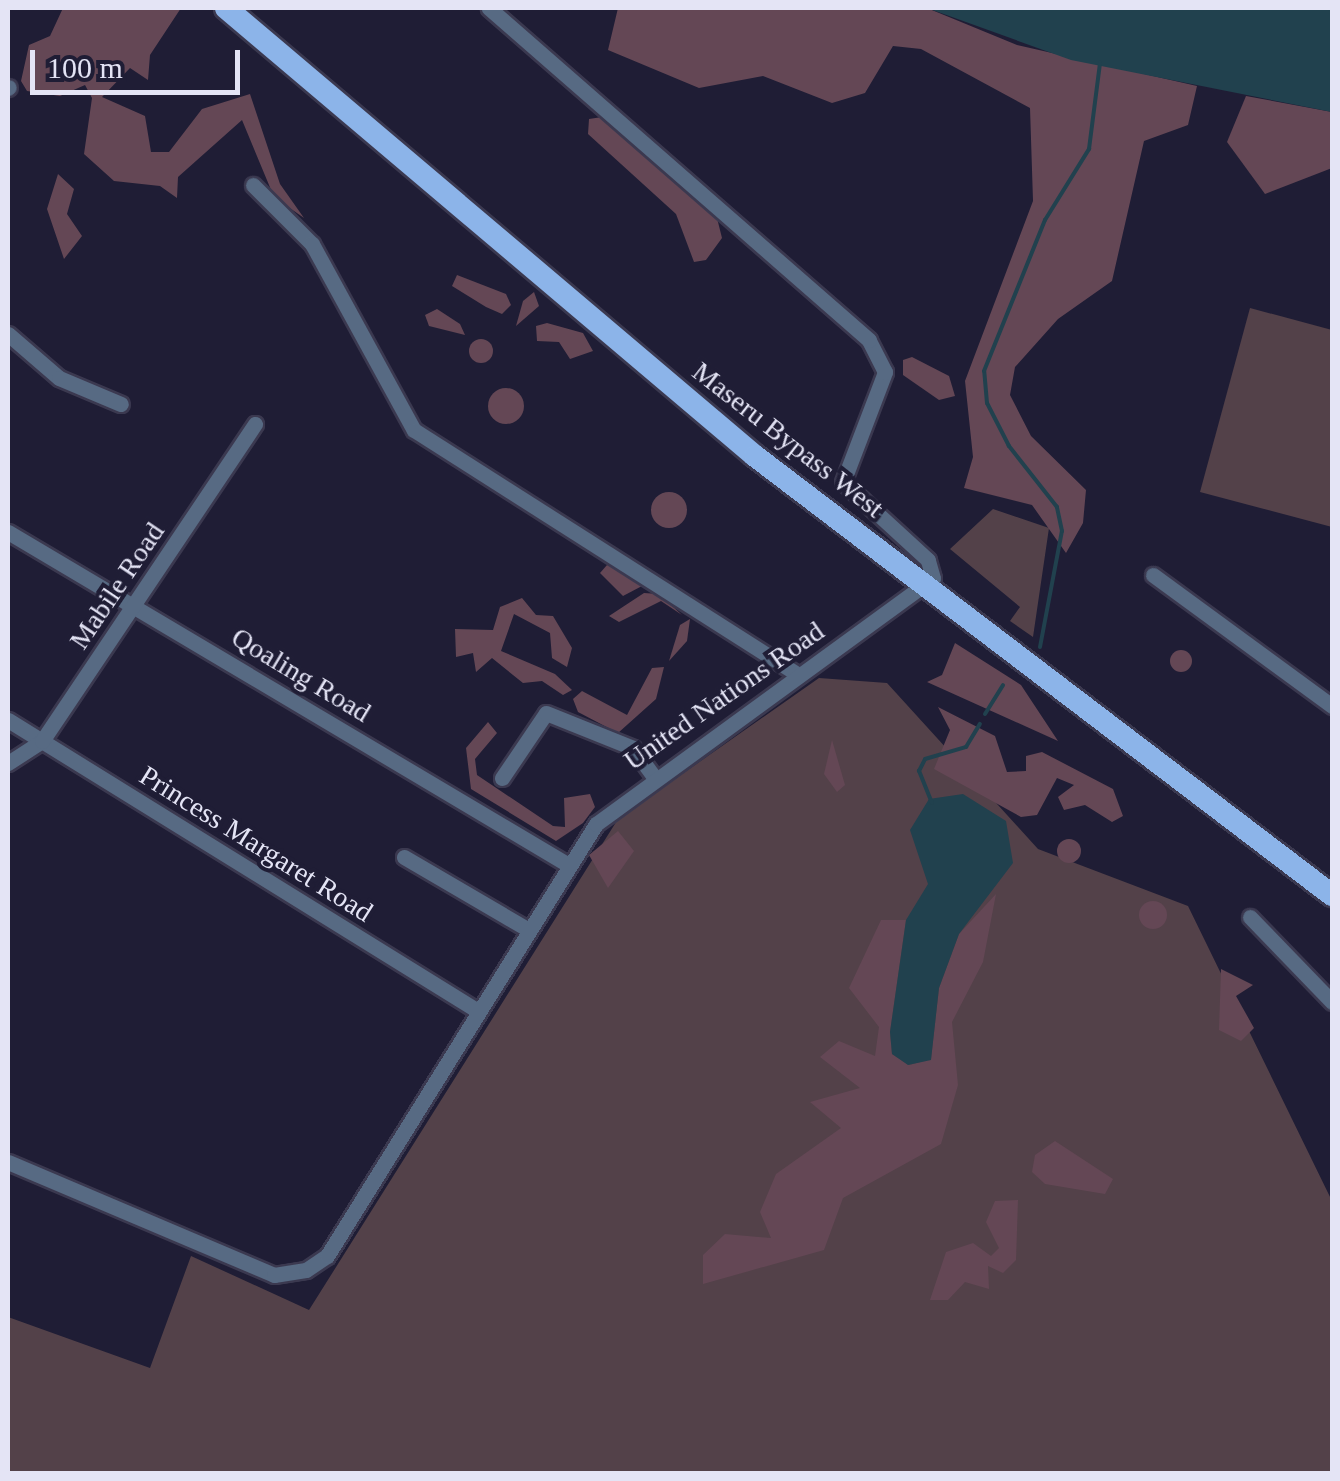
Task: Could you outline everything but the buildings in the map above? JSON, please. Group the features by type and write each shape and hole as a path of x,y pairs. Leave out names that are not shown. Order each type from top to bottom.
{"main road":[{"name":"Maseru Bypass West","path":"226,8 754,456 1332,896"}],"street":[{"path":"488,8 870,340 885,372 843,482 928,560 927,586"},
{"path":"253,185 312,244 414,430 798,675"},
{"path":"8,334 59,378 121,404"},
{"name":"Mabile Road","path":"8,763 42,742 255,424"},
{"name":"Qoaling Road","path":"8,532 567,864"},
{"path":"1152,575 1332,706"},
{"name":"United Nations Road","path":"8,1162 274,1274 306,1270 326,1256 567,864 653,776 927,586"},
{"path":"502,778 546,713 633,748 653,776"},
{"name":"Princess Margaret Road","path":"8,720 478,1011"},
{"path":"404,857 528,929"},
{"path":"1250,918 1332,1002"}],"shaded area":[{"path":"63,8 181,8 150,55 148,80 130,68 102,97 145,116 151,152 169,152 202,109 250,94 280,184 304,218 274,197 242,120 178,177 177,198 160,186 114,181 84,154 92,98 85,85 60,96 27,91 21,81 29,45 50,36"},
{"path":"618,8 927,8 1017,45 1197,86 1188,125 1144,141 1112,281 1058,319 1015,367 1010,395 1031,436 1086,490 1083,523 1066,553 1032,505 964,488 973,457 965,381 1033,201 1030,108 921,49 893,46 865,93 832,103 763,76 699,88 608,50"},
{"path":"1246,96 1332,112 1332,168 1265,194 1227,142"},
{"path":"602,117 717,218 722,238 706,260 694,262 676,214 588,134 589,119"},
{"path":"58,174 74,189 67,214 82,236 64,259 47,209"},
{"path":"457,275 506,294 511,305 502,314 486,307 452,286"},
{"path":"534,292 539,306 516,326 523,301"},
{"path":"1250,308 1332,330 1332,527 1200,492"},
{"path":"437,309 460,324 465,335 429,326 425,315"},
{"path":"547,323 583,333 593,351 570,359 559,342 537,341 536,326"},
{"path":"481,339 493,351 481,363 469,351"},
{"path":"912,357 949,376 955,396 939,400 903,375 903,360"},
{"path":"506,388 518,394 524,406 518,418 506,424 494,418 488,406 494,394"},
{"path":"669,492 682,497 687,510 682,523 669,528 656,523 651,510 656,497"},
{"path":"993,509 1049,528 1033,637 1010,621 1020,607 950,549"},
{"path":"607,565 618,567 642,586 623,596 600,573"},
{"path":"644,593 659,594 682,615 661,601 619,622 609,616"},
{"path":"522,598 536,615 553,616 572,648 567,667 552,658 550,633 514,614 501,651 555,674 572,690 563,695 542,681 523,683 492,658 476,672 473,653 456,657 455,629 493,630 500,607"},
{"path":"690,619 687,641 669,661 680,625"},
{"path":"955,643 1021,685 1058,741 927,682 942,675"},
{"path":"1177,650 1185,650 1192,661 1185,672 1177,672 1170,665 1170,657"},
{"path":"664,667 656,699 618,733 578,712 573,699 582,691 627,715 652,668"},
{"path":"819,678 887,683 1038,849 1188,906 1332,1201 1332,1473 8,1473 8,1317 150,1368 191,1256 309,1310 618,819"},
{"path":"938,707 995,736 1007,772 1026,771 1026,756 1042,752 1113,789 1123,816 1112,822 1085,805 1064,810 1058,797 1074,785 1057,778 1037,815 1021,817 934,769 950,730"},
{"path":"488,722 497,733 475,759 477,775 553,826 565,827 564,798 590,794 595,807 583,823 556,841 471,789 466,748"},
{"path":"832,740 845,785 837,792 824,774"},
{"path":"618,831 634,851 608,888 589,855"},
{"path":"1069,839 1078,842 1078,860 1069,863 1060,860 1057,851 1060,842"},
{"path":"996,894 983,962 952,1022 958,1085 941,1144 843,1198 824,1250 703,1284 703,1255 725,1234 771,1238 760,1212 776,1174 841,1128 810,1102 860,1088 820,1057 839,1041 875,1056 879,1027 849,988 881,920 906,920 890,1032 892,1054 909,1065 931,1059 939,988 959,934"},
{"path":"1153,901 1163,905 1167,915 1163,925 1153,929 1143,925 1139,915 1143,905"},
{"path":"1221,969 1253,985 1236,996 1254,1028 1241,1041 1219,1030"},
{"path":"1055,1141 1113,1179 1105,1194 1045,1184 1032,1172 1035,1155"},
{"path":"1018,1200 1016,1260 1003,1273 988,1266 989,1289 965,1282 948,1300 930,1300 946,1252 973,1243 991,1256 999,1248 986,1222 995,1201"}],"water":[{"path":"927,8 1332,8 1332,112 1071,60"},
{"path":"963,794 1006,821 1013,863 959,934 939,988 931,1060 908,1065 892,1054 890,1032 906,920 928,884 910,830 929,799"}],"waterway":[{"path":"1040,647 1062,531 1057,507 1009,446 987,403 984,371 1045,220 1089,149 1100,63"},
{"path":"985,714 1003,685"},
{"path":"932,803 919,771 925,759 966,747 980,724"}]}
